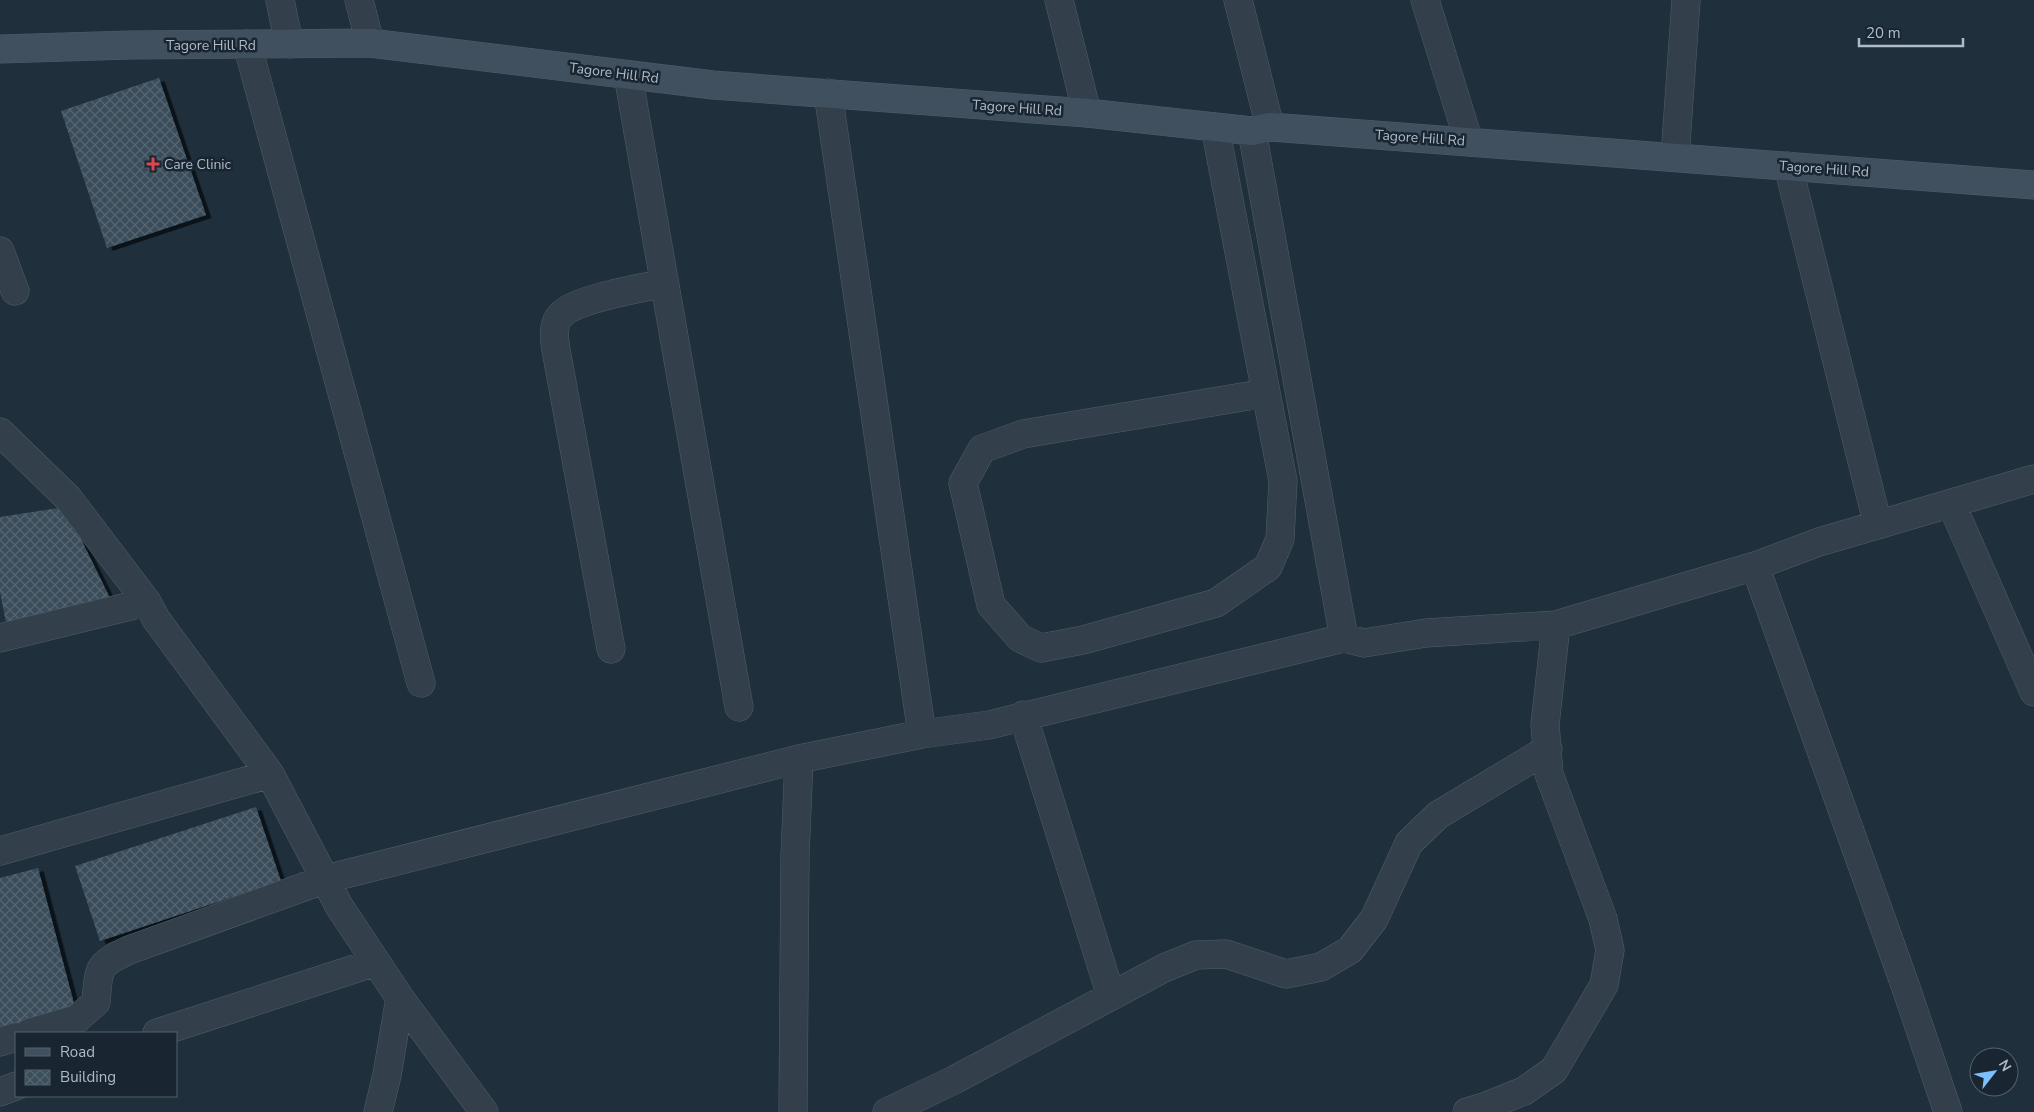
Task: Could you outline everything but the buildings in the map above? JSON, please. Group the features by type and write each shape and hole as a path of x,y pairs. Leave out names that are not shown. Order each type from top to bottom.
{"main road":[{"name":"Tagore Hill Rd","path":"0,49 130,45 370,43 713,85 1088,113 1215,127 1469,142 2034,185"}],"street":[{"path":"280,0 289,44"},
{"path":"360,0 370,43"},
{"path":"1059,0 1088,113"},
{"path":"1238,0 1261,129 1344,638"},
{"path":"1424,0 1469,142"},
{"path":"1675,157 1686,0"},
{"path":"247,44 421,683"},
{"path":"628,75 739,707"},
{"path":"828,93 922,734"},
{"path":"1215,127 1283,481 1280,539 1268,567 1216,602 1083,640 1041,648 1020,638 991,605 963,483 982,449 1022,434 1266,393"},
{"path":"1788,166 1878,525"},
{"path":"0,251 15,291"},
{"path":"611,649 554,332 560,315 576,304 664,283"},
{"path":"0,432 68,498 147,602 156,619 270,774 339,906 400,998 484,1112"},
{"path":"32,1032 77,1019 96,1002 98,978 105,962 129,950 326,880 799,759 922,734 989,725 1023,715 1344,638 1364,643 1426,633 1556,625 1756,566 1819,542 2034,478"},
{"path":"1950,504 2034,692"},
{"path":"1756,566 1902,976 1948,1112"},
{"path":"0,638 147,602"},
{"path":"1467,1112 1524,1091 1554,1070 1604,985 1610,950 1603,919 1549,774 1546,725 1556,625"},
{"path":"1023,715 1111,996"},
{"path":"887,1112 954,1080 1164,968 1196,955 1226,954 1286,974 1321,967 1350,950 1374,919 1409,843 1438,815 1548,749"},
{"path":"793,1112 795,856 799,759"},
{"path":"0,851 270,774"},
{"path":"160,1032 376,962"},
{"path":"378,1112 387,1075 400,998"},
{"path":"0,1042 15,1037"},
{"path":"0,1092 15,1086"}],"place":[{"name":"Care Clinic","path":"153,164"}]}
